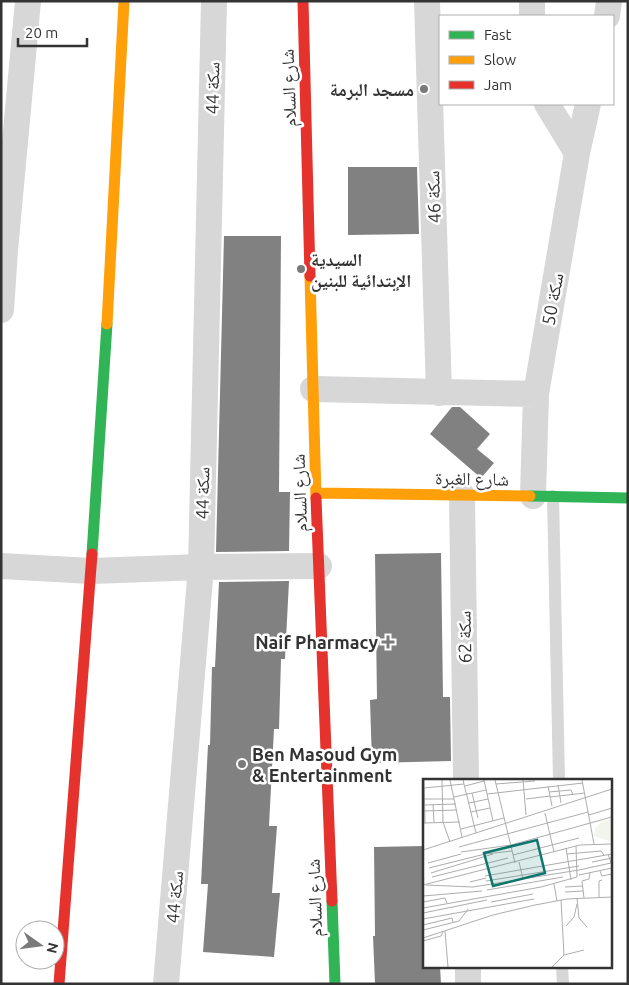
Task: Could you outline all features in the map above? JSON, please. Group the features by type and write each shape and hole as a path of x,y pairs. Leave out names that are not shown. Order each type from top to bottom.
{"street":[{"path":"1,310 28,1"},
{"path":"59,984 91,571 124,1"},
{"name":"سكة 44","path":"166,984 200,567 214,1"},
{"name":"شارع السلام","path":"303,1 316,493 335,984"},
{"name":"سكة 46","path":"427,1 439,393"},
{"path":"532,1 532,15"},
{"path":"607,15 609,1"},
{"path":"548,105 577,153"},
{"name":"سكة 50","path":"543,496 536,394 577,153 588,105"},
{"path":"313,389 536,394"},
{"name":"شارع الغبرة","path":"316,493 628,498"},
{"name":"سكة 62","path":"462,495 466,779"},
{"path":"1,566 91,571 200,567 319,566"},
{"path":"468,968 468,984"}],"lane":[{"path":"543,496 559,779"},
{"path":"562,968 563,984"}],"building":[{"path":"348,167 417,167 419,234 348,235"},
{"path":"224,236 281,236 279,492 290,492 289,551 216,552"},
{"path":"452,407 460,407 490,434 477,449 494,463 481,478 430,434"},
{"path":"441,553 443,697 450,697 451,761 372,763 370,700 377,699 375,554"},
{"path":"289,581 285,659 281,659 279,729 274,729 269,826 277,826 272,893 280,893 274,957 203,952 208,884 201,884 208,745 210,745 212,667 215,667 219,582"},
{"path":"423,846 423,968 440,968 441,984 375,984 373,936 375,936 374,847"}],"traffic: fast":[{"path":"92,554 107,324"},
{"path":"530,496 628,498"},
{"path":"332,901 335,984"}],"traffic: slow":[{"path":"107,324 124,1"},
{"path":"310,276 316,498"},
{"path":"316,493 530,496"}],"traffic: jam":[{"path":"303,1 310,276"},
{"path":"316,498 332,901"},
{"path":"59,984 92,554"}],"place":[{"name":"مسجد البرمة","path":"424,89"},
{"name":"السيدية الإبتدائية للبنين","path":"301,269"},
{"name":"Naif Pharmacy","path":"388,642"},
{"name":"Ben Masoud Gym & Entertainment","path":"242,764"}]}
